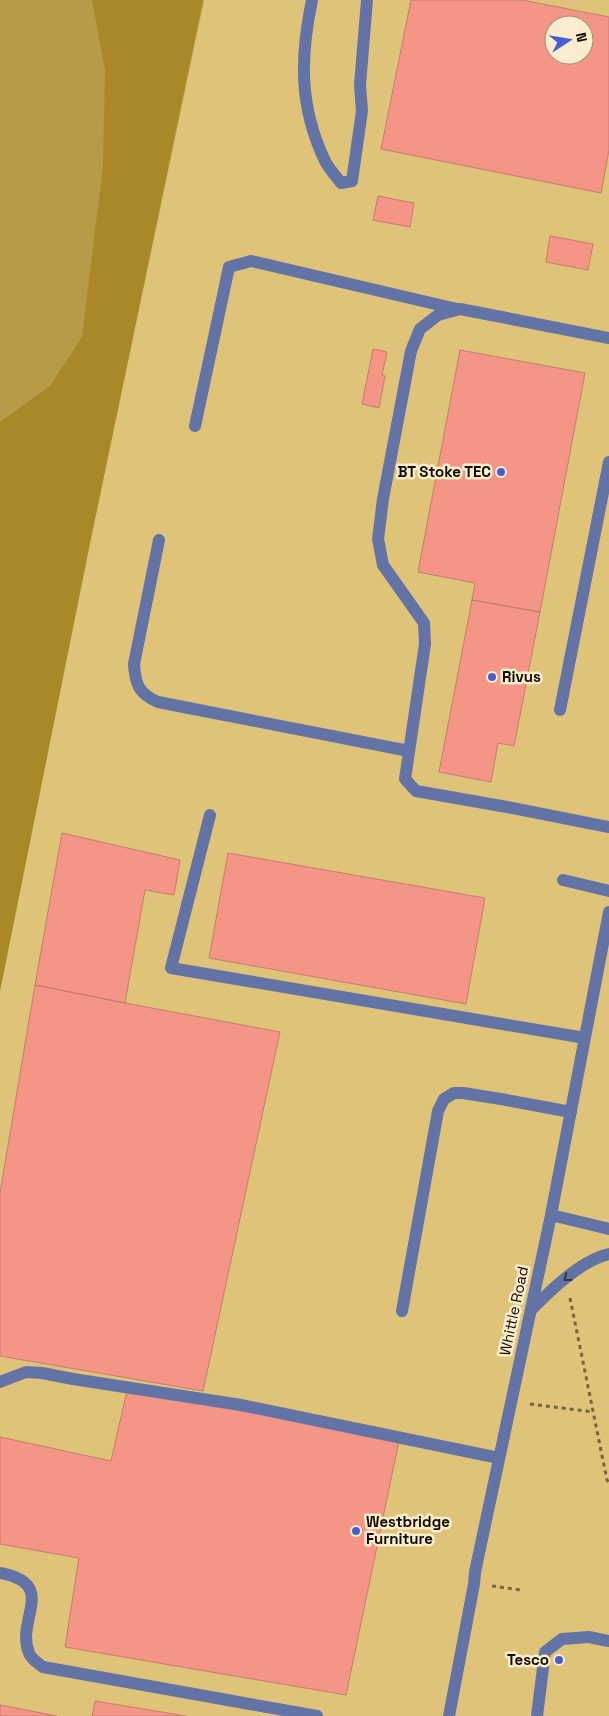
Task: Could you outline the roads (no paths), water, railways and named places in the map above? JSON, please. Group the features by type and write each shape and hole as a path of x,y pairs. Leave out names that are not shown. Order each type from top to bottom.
{"street":[{"path":"312,0 305,36 303,75 310,120 326,162 341,183 352,181 362,111 360,85 367,0"},
{"path":"195,426 229,267 251,261 460,310 609,338"},
{"path":"460,310 438,315 420,329 411,351 383,499 378,539 383,566 424,623 425,644 405,779 416,791 507,806 609,827"},
{"path":"560,710 609,462"},
{"path":"159,540 134,664 135,678 146,696 158,702 409,751"},
{"path":"210,815 171,968 584,1038"},
{"path":"563,880 609,891"},
{"name":"Whittle Road","path":"449,1716 475,1572 552,1215 609,912"},
{"path":"402,1312 438,1111 444,1099 454,1094 463,1093 571,1112"},
{"path":"552,1215 609,1229"},
{"path":"531,1310 549,1292 582,1267 609,1254"},
{"path":"0,1382 26,1372 42,1373 241,1405 499,1458"},
{"path":"0,1574 11,1576 27,1584 32,1594 26,1640 30,1655 43,1667 317,1716"},
{"path":"537,1716 545,1652 562,1639 589,1637 609,1641"}],"place":[{"name":"BT Stoke TEC","path":"501,472"},
{"name":"Rivus","path":"492,677"},
{"name":"Westbridge Furniture","path":"356,1531"},
{"name":"Tesco","path":"559,1660"}]}
